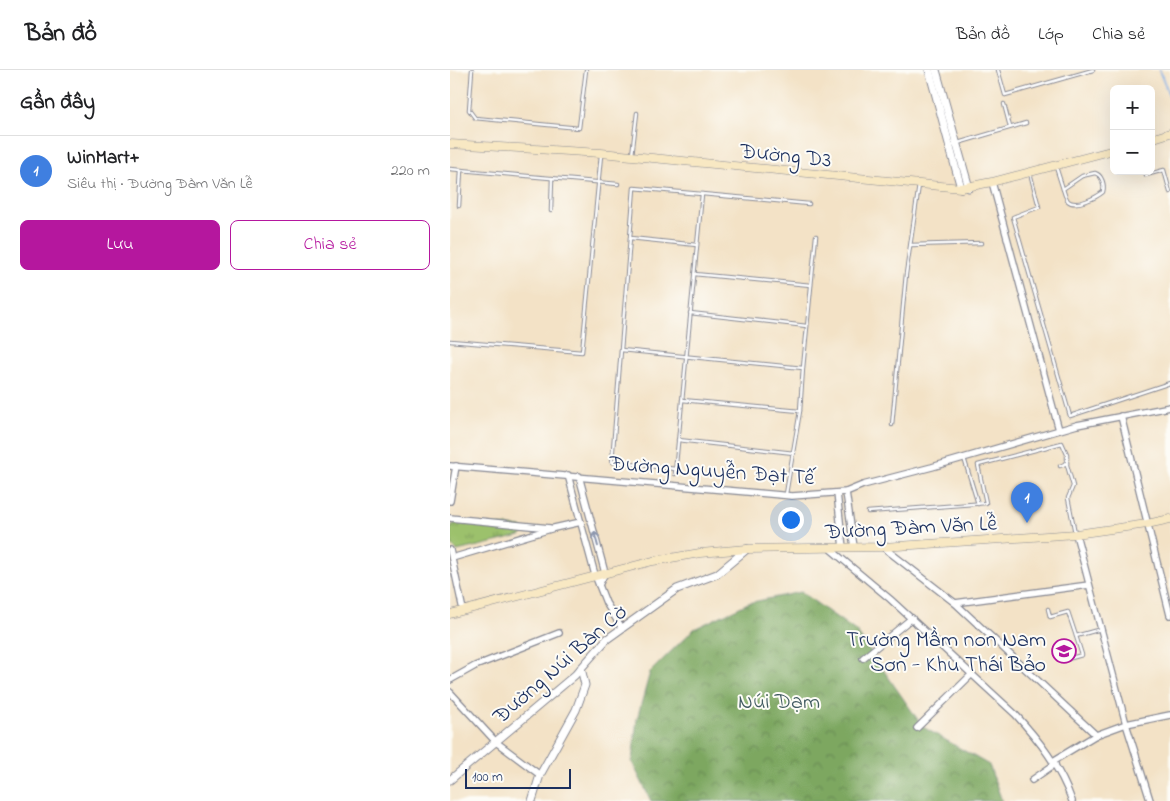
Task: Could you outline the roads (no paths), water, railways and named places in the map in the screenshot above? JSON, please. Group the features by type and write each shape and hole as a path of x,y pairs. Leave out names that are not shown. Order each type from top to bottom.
{"main road":[{"path":"1155,138 1170,133"},
{"name":"Đường D3","path":"450,144 601,153 965,188 1110,151"},
{"name":"Đường Đàm Văn Lễ","path":"450,614 605,572 662,559 700,553 747,549 883,547 1076,534 1170,519"}],"street":[{"path":"929,70 954,144"},
{"path":"936,70 965,188"},
{"path":"992,182 1059,430"},
{"name":"Đường Nguyễn Đạt Tế","path":"453,466 786,495 837,493 1059,430 1170,407"},
{"path":"1121,416 1170,615"},
{"path":"450,501 453,466"},
{"path":"568,475 595,575 606,602 622,628"},
{"path":"579,476 605,572 599,585"},
{"path":"846,492 854,547"},
{"path":"837,493 843,548"},
{"path":"450,518 554,528"},
{"path":"452,558 581,522"},
{"path":"1076,534 1126,724 1150,800"},
{"path":"883,547 955,602 1096,735"},
{"path":"829,548 912,618 1033,734 1054,763 1072,801"},
{"name":"Đường Núi Bàn Cờ","path":"450,780 581,668 607,639 677,589 718,574 747,549"},
{"path":"450,550 463,610"},
{"path":"955,602 1089,585"},
{"path":"863,658 912,618"},
{"path":"450,680 475,666 558,632"},
{"path":"532,801 540,774 576,710 585,685 581,668"},
{"path":"917,728 972,674"},
{"path":"450,692 496,742 540,774"},
{"path":"1032,780 1096,735 1126,724 1170,715"}],"lane":[{"path":"472,70 469,110 474,118 579,128 586,70"},
{"path":"998,70 1005,95 1093,70"},
{"path":"1004,104 1010,127"},
{"path":"632,156 637,113"},
{"path":"954,144 1026,122"},
{"path":"450,341 582,352 601,153"},
{"path":"1055,166 1063,189 1069,201 1073,203 1085,201 1101,194 1104,188 1101,177 1095,172 1076,180 1063,189"},
{"path":"450,169 618,184"},
{"path":"459,206 461,170"},
{"path":"1155,172 1164,170 1170,192"},
{"path":"1030,172 1040,207 1013,217 1070,416 1170,383"},
{"path":"551,211 552,178"},
{"path":"892,425 906,274 919,185"},
{"path":"676,469 612,462 634,188 809,204"},
{"path":"675,474 702,194"},
{"path":"786,495 800,411 816,236"},
{"path":"630,238 697,245"},
{"path":"911,245 982,243"},
{"path":"694,274 811,285"},
{"path":"690,313 807,326"},
{"path":"621,350 803,368"},
{"path":"682,400 800,411"},
{"path":"678,440 794,453"},
{"path":"868,512 986,503 978,465 1062,443 1067,454 1067,463 1073,486 1068,498 1076,534"},
{"path":"964,458 978,504"},
{"path":"1060,466 1067,463"},
{"path":"1048,609 1050,617 1068,612 1082,655 1064,660"},
{"path":"1076,636 1101,630"}],"waterway":[{"path":"1159,70 1170,97"}],"place":[{"name":"WinMart+","path":"1027,523"},
{"name":"Trường Mầm non Nam Sơn - Khu Thái Bảo","path":"1064,651"}],"park label":[{"name":"Núi Dạm","path":"779,700"}]}
